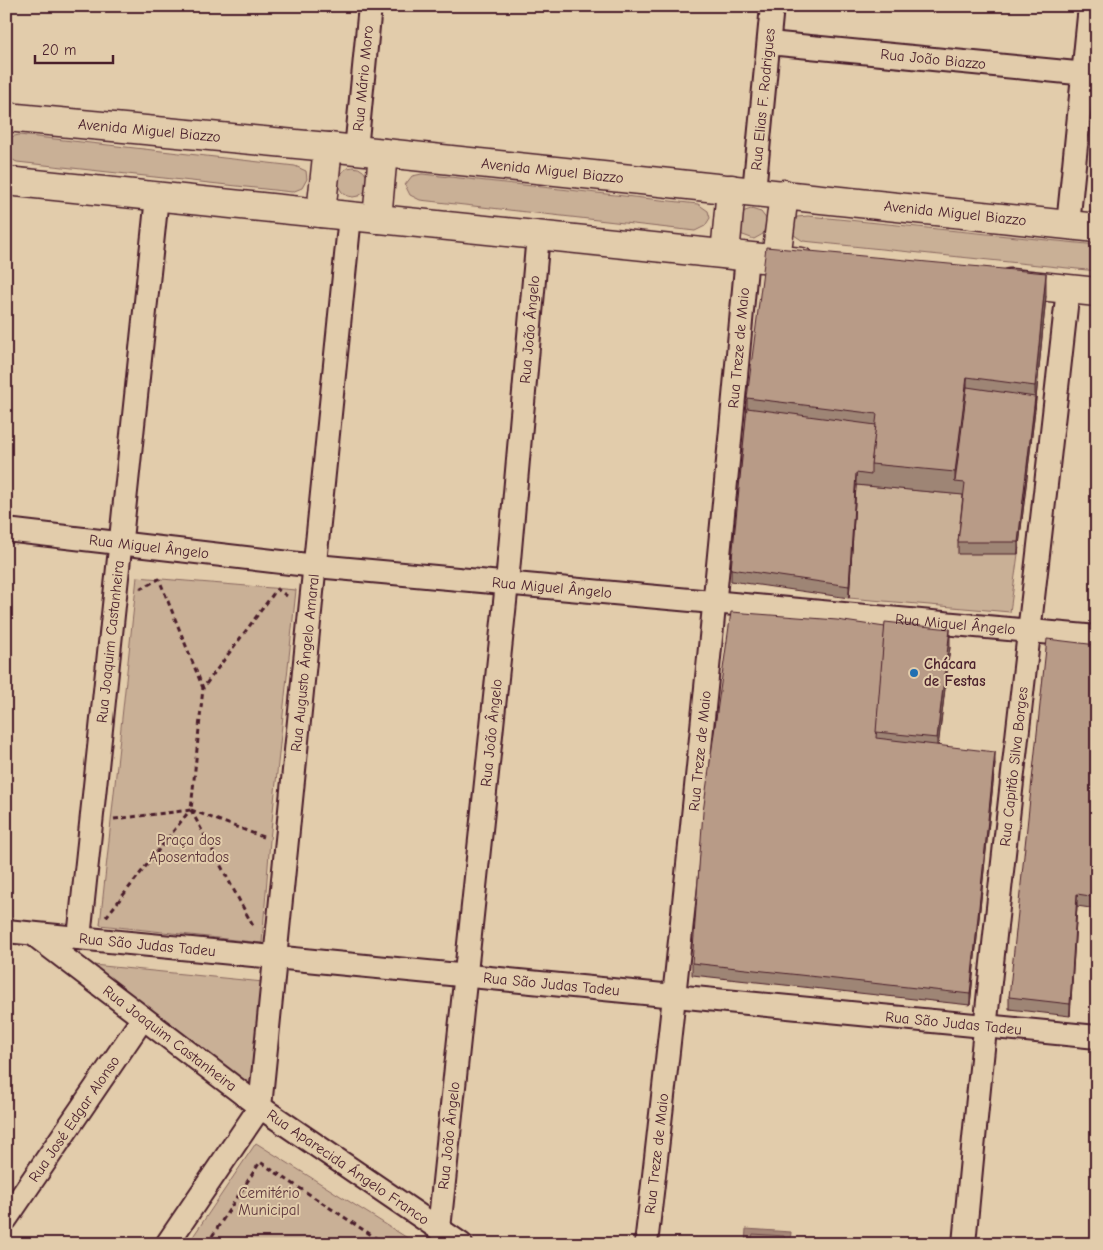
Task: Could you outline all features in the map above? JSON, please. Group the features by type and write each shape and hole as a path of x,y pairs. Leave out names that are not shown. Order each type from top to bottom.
{"street":[{"name":"Rua Mário Moro","path":"356,150 370,6"},
{"name":"Rua Elias F. Rodrigues","path":"743,190 768,43 772,6"},
{"path":"1068,225 1090,74 1090,6"},
{"name":"Rua João Biazzo","path":"768,43 1090,74"},
{"name":"Avenida Miguel Biazzo","path":"6,117 384,152 1097,228"},
{"path":"321,213 328,147"},
{"path":"364,218 384,152"},
{"path":"6,182 825,264"},
{"path":"736,255 743,190"},
{"path":"776,259 784,194"},
{"name":"Rua Joaquim Castanheira","path":"79,938 157,196"},
{"name":"Rua Augusto Ângelo Amaral","path":"260,1107 316,566 364,218"},
{"name":"Rua João Ângelo","path":"440,1229 506,582 538,235"},
{"name":"Rua Treze de Maio","path":"646,1244 675,996 716,602 736,255"},
{"path":"990,281 1097,292"},
{"name":"Rua Capitão Silva Borges","path":"964,1244 984,1026 1031,632 1068,289"},
{"name":"Rua Miguel Ângelo","path":"6,530 316,566 1097,637"},
{"name":"Rua São Judas Tadeu","path":"6,931 1097,1038"},
{"name":"Rua Joaquim Castanheira","path":"32,934 260,1107"},
{"name":"Rua José Edgar Alonso","path":"6,1219 143,1018"},
{"path":"167,1244 260,1107"},
{"name":"Rua Aparecida Ángelo Franco","path":"260,1107 461,1244"}],"path":[{"path":"100,925 191,810 203,688 159,578 135,592"},
{"path":"203,688 277,589 295,603 312,604"},
{"path":"191,810 258,934"},
{"path":"111,820 191,810 270,840"},
{"path":"207,1244 260,1162 384,1244"}],"green space":[{"path":"19,135 295,166 306,171 307,179 302,188 292,192 17,162 7,157 6,141 10,137"},
{"path":"353,167 364,171 368,182 364,193 353,197 342,193 338,182 342,171"},
{"path":"422,174 698,204 708,211 710,218 705,226 695,231 420,200 410,195 405,185 412,176"},
{"path":"751,209 761,212 767,220 763,234 754,239 740,234 742,212"},
{"path":"808,216 1097,245 1097,271 803,241 794,235 791,226 797,217"},
{"path":"856,485 965,495 1018,554 1010,612 849,598"},
{"name":"Praça dos Aposentados","path":"137,577 296,590 270,840 262,943 100,925"},
{"path":"83,964 263,982 249,1086"},
{"name":"Cemitério Municipal","path":"256,1143 417,1244 188,1244"}],"water":[{"path":"746,1229 791,1232 790,1244 745,1244"}],"building":[{"path":"766,247 1046,273 1035,386 967,377 955,472 871,464 877,414 747,398"},
{"path":"967,387 1035,397 1018,542 958,542 965,483 955,482"},
{"path":"747,408 876,425 871,475 856,473 849,586 731,569"},
{"path":"731,612 837,620 885,627 876,738 995,752 970,994 692,963 703,812"},
{"name":"Chácara de Festas","path":"885,622 950,629 937,738 876,732"},
{"path":"1047,639 1097,645 1097,897 1077,894 1070,1004 1009,997"}],"place":[{"name":"Chácara de Festas","path":"914,673"}]}
